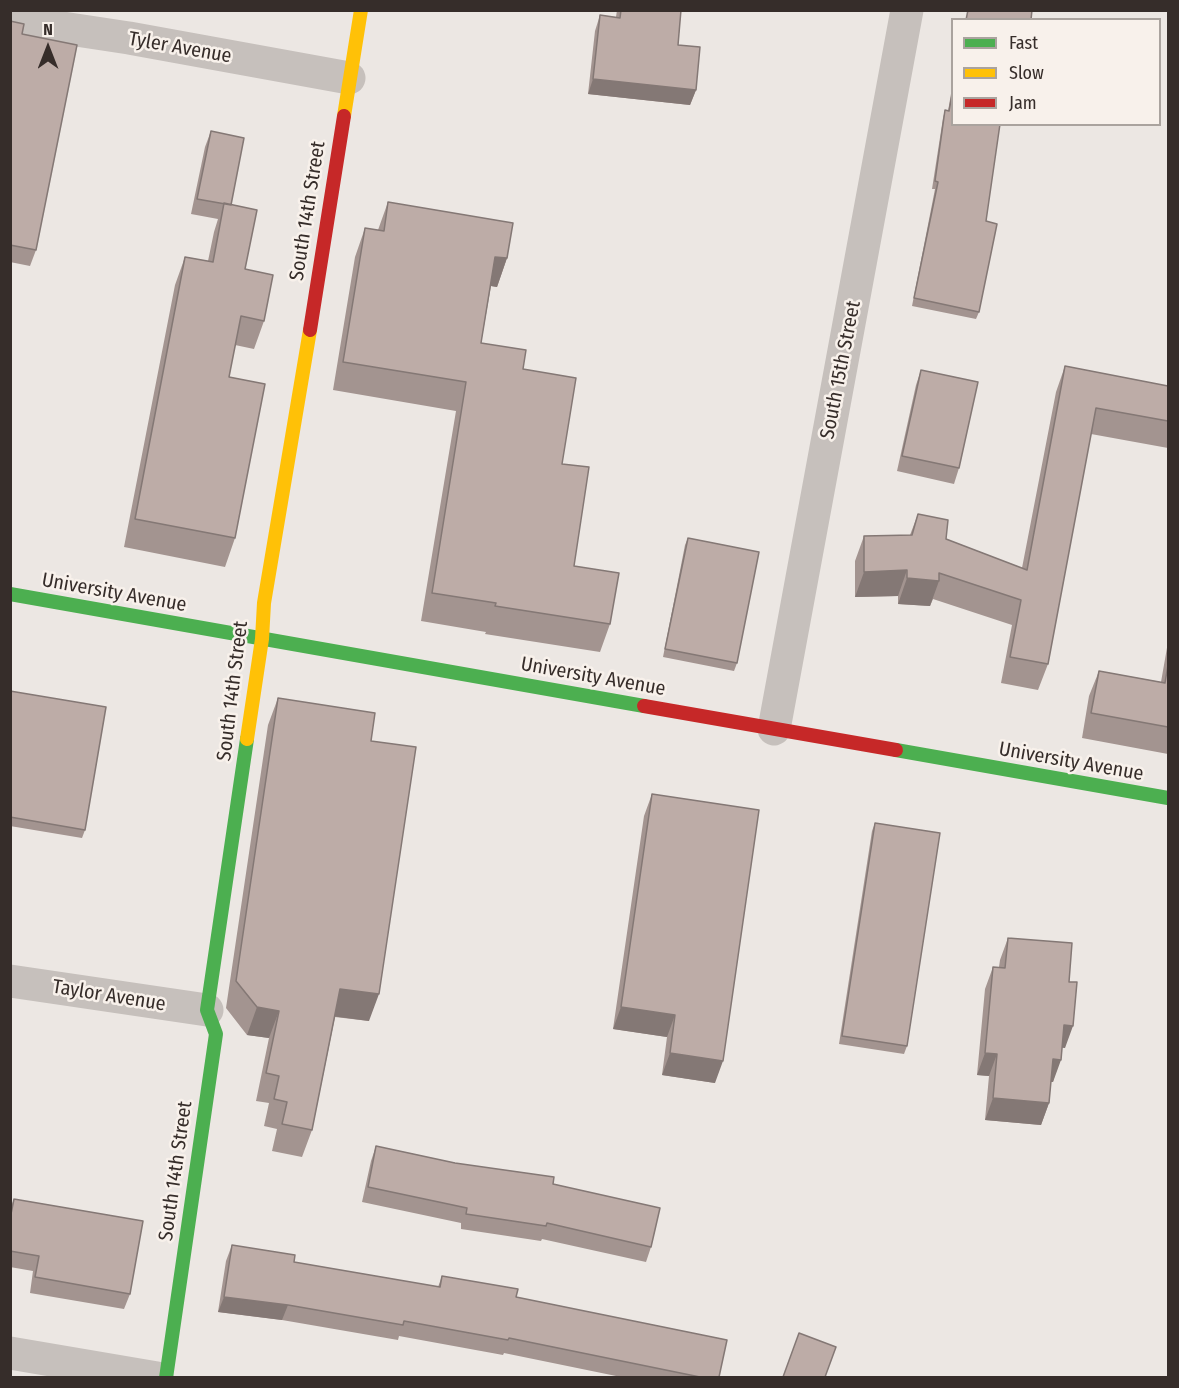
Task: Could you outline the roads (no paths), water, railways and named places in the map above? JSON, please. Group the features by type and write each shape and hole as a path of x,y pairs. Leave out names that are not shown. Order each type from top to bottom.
{"street":[{"name":"South 14th Street","path":"166,1377 216,1034 207,1011 262,639 264,603 294,431 360,10"},
{"name":"South 15th Street","path":"774,729 908,10"},
{"name":"Tyler Avenue","path":"10,20 129,38 349,78"},
{"name":"University Avenue","path":"10,594 1168,798"},
{"name":"Taylor Avenue","path":"10,981 207,1011"},
{"path":"10,1353 157,1377"}]}
